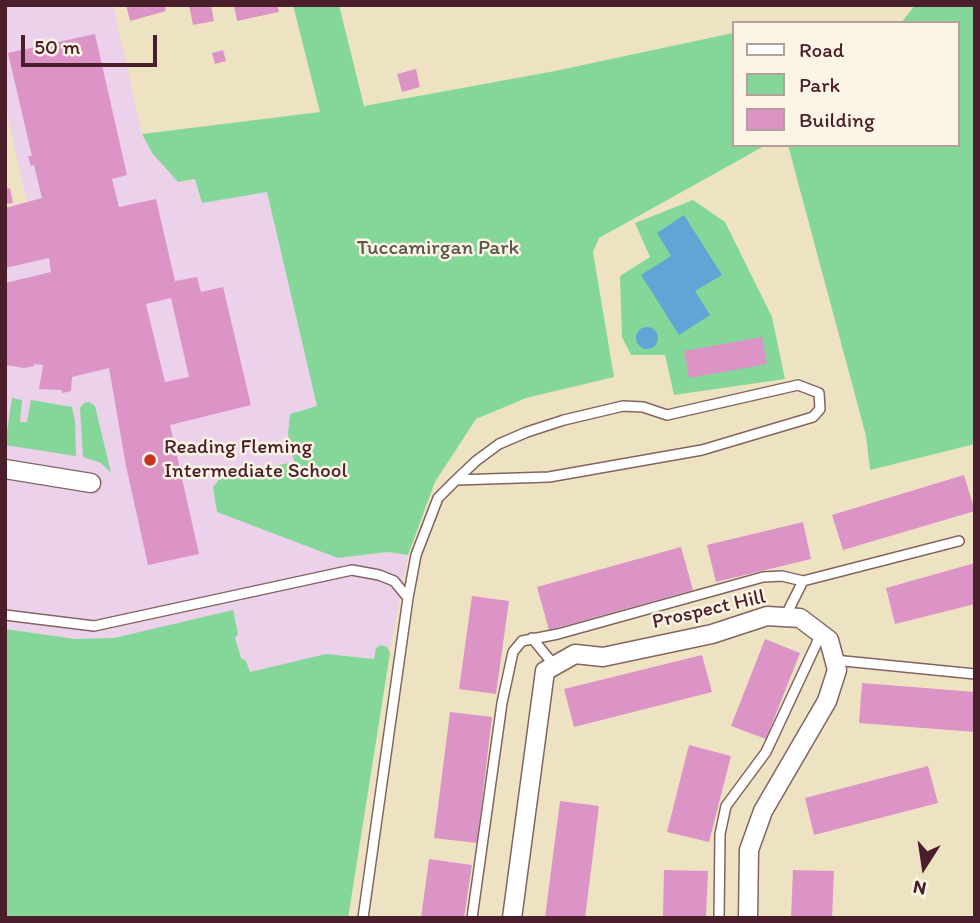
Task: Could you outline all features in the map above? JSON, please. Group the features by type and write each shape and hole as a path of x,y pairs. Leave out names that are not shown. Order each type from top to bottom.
{"street":[{"path":"5,469 91,483"},
{"name":"Prospect Hill","path":"554,665 575,654 603,657 712,634 767,616 800,618 821,634"},
{"path":"748,918 749,850 763,811 827,701 837,670 829,640 821,634"},
{"path":"512,918 545,671 554,665"}],"lane":[{"path":"363,918 408,598 416,555 438,498 456,480 476,461 499,444 564,420 623,406 643,407 667,415 798,385 819,393 820,409 813,417 702,450 548,477 456,480"},
{"path":"472,918 502,704 513,652 522,641 558,634 763,577 782,576 803,581 959,541"},
{"path":"5,615 94,626 352,570 394,581 408,598"},
{"path":"785,617 803,581"},
{"path":"719,918 720,834 726,806 766,752 821,634"},
{"path":"532,638 554,665"},
{"path":"834,660 975,674"}],"shaded area":[{"name":"Reading Fleming Intermediate School","path":"7,5 113,5 142,134 161,164 180,183 195,179 267,192 318,406 288,434 294,462 221,477 338,558 387,552 408,555 387,666 348,918 5,918 5,208 27,202 5,105"}],"green space":[{"name":"Tuccamirgan Park","path":"293,5 339,5 364,106 555,71 732,33 732,147 762,147 599,238 593,252 614,377 526,398 476,419 435,482 408,555 387,552 338,558 217,512 213,487 221,477 294,462 288,434 290,414 317,406 267,192 202,203 195,179 178,182 152,153 142,134 320,112"},
{"path":"915,5 975,5 975,444 870,470 866,436 789,147 959,147 959,21 903,21"},
{"path":"693,200 725,222 772,317 785,379 674,395 665,355 631,355 622,337 620,276 650,257 635,223"},
{"path":"12,398 22,400 20,422 27,422 31,400 72,407 76,456 5,445"},
{"path":"89,402 95,406 111,473 101,463 83,457 80,408"},
{"path":"233,610 238,634 235,638 241,658 246,661 250,672 326,654 374,659 376,648 380,645 387,647 390,653 348,918 5,918 5,629 75,639 114,638"}],"water":[{"path":"684,215 722,275 695,291 710,315 679,335 641,275 671,256 657,233"},
{"path":"647,327 655,330 658,338 655,346 647,349 639,346 636,338 639,330"}],"building":[{"path":"126,5 164,5 166,11 130,21"},
{"path":"189,5 211,5 214,21 193,25"},
{"path":"234,5 277,5 279,12 237,21"},
{"name":"Reading Fleming Intermediate School","path":"95,34 127,175 112,179 119,207 156,199 175,281 197,277 201,292 223,287 251,405 170,425 199,554 148,565 126,466 109,368 72,377 71,391 63,393 61,390 39,389 43,365 34,364 24,368 5,365 5,283 51,272 49,258 5,268 5,208 42,198 34,165 31,166 28,156 32,156 8,53","holes":["171,298 189,377 165,382 146,304"]},
{"path":"223,50 226,61 215,64 212,53"},
{"path":"416,69 420,87 402,92 397,74"},
{"path":"10,188 13,203 5,204 5,189"},
{"path":"762,337 767,364 689,378 684,351"},
{"path":"964,475 975,511 843,550 832,515"},
{"path":"803,522 811,559 716,582 707,545"},
{"path":"681,547 693,590 549,630 537,587"},
{"path":"975,563 975,604 895,624 886,588"},
{"path":"472,596 509,601 496,694 459,689"},
{"path":"765,639 800,653 766,739 731,726"},
{"path":"702,655 712,692 574,727 564,689"},
{"path":"862,683 975,692 975,732 859,723"},
{"path":"450,712 492,717 477,843 434,838"},
{"path":"689,745 731,756 709,842 667,832"},
{"path":"928,766 938,803 814,835 805,798"},
{"path":"560,801 599,806 585,918 545,918"},
{"path":"429,859 472,865 464,918 421,918"},
{"path":"664,870 708,871 706,918 663,918"},
{"path":"793,870 834,871 832,918 791,918"}],"place":[{"name":"Reading Fleming Intermediate School","path":"150,460"}]}
